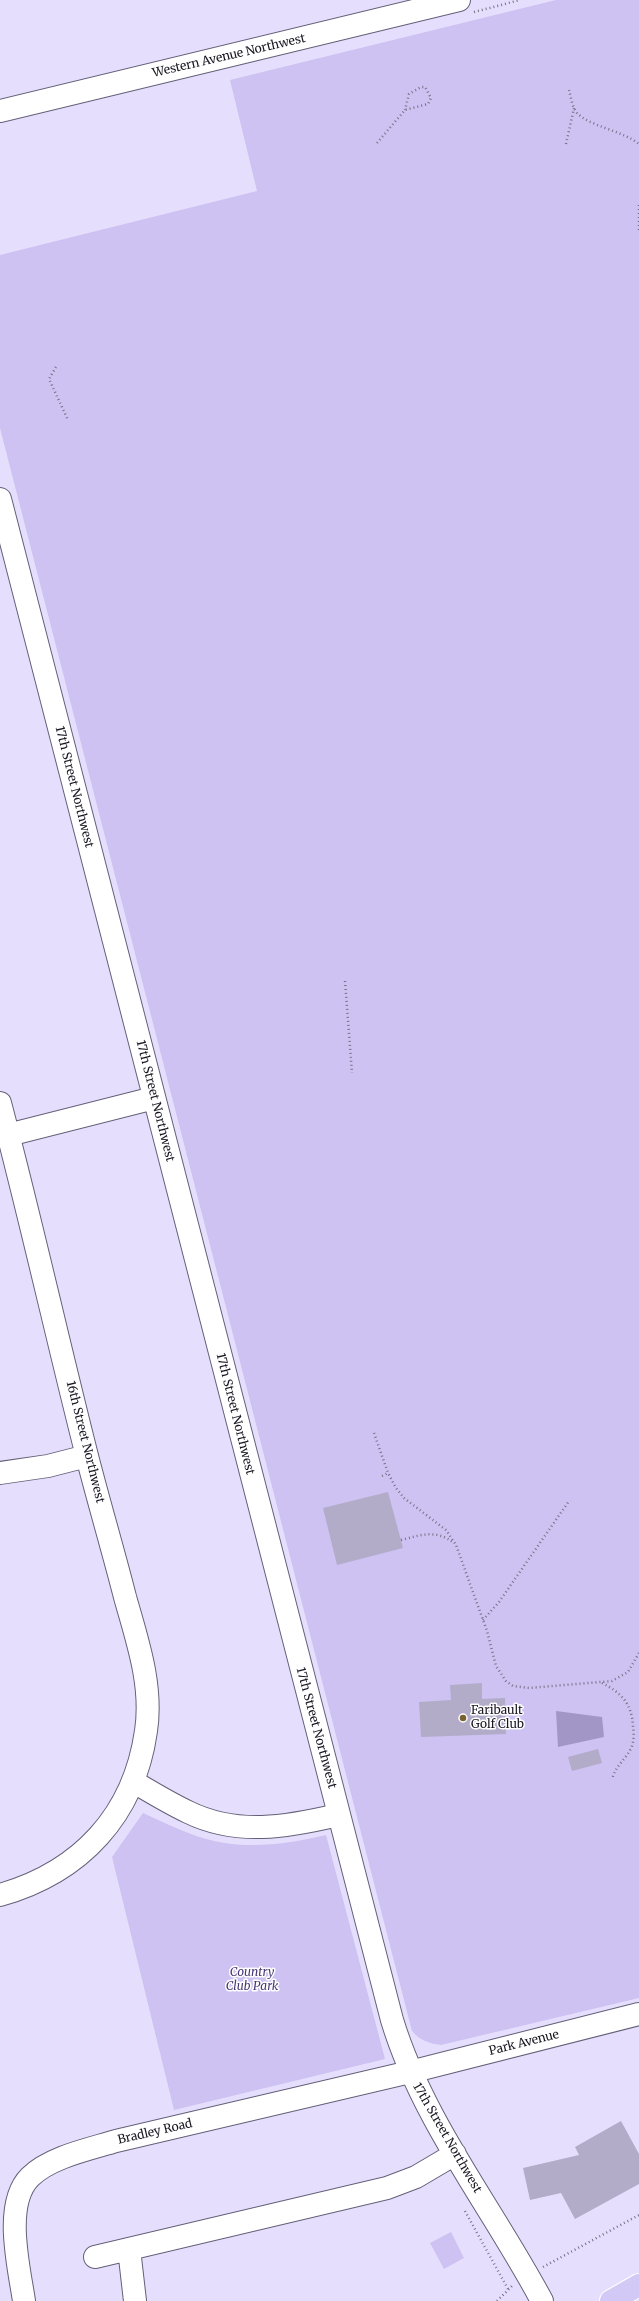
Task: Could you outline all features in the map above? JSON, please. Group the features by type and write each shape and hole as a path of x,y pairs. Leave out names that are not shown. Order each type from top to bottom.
{"highway":[{"path":"611,2301 639,2285"}],"street":[{"name":"Western Avenue Northwest","path":"0,110 459,0"},
{"name":"17th Street Northwest","path":"0,499 392,2020 410,2072 424,2101 542,2301"},
{"path":"8,1135 154,1098"},
{"name":"16th Street Northwest","path":"0,1104 87,1456 141,1655 147,1687 146,1730 134,1782 114,1817 84,1851 44,1878 0,1895"},
{"path":"0,1473 48,1466 87,1456"},
{"path":"134,1782 189,1813 233,1826 274,1828 338,1815"},
{"name":"Park Avenue","path":"410,2072 639,2014"},
{"name":"Bradley Road","path":"24,2301 16,2238 16,2210 19,2192 30,2178 43,2168 76,2153 116,2141 410,2072"},
{"path":"95,2257 387,2188 416,2177 455,2154"},
{"path":"129,2249 135,2301"}],"path":[{"path":"377,143 405,110 409,94 421,86 425,87 431,98 428,104 405,110"},
{"path":"569,90 574,107 578,114 631,137 639,144"},
{"path":"566,144 574,107"},
{"path":"639,205 639,230"},
{"path":"56,367 49,379 68,420"},
{"path":"345,981 352,1074"},
{"path":"374,1433 388,1473 404,1498 446,1530 456,1545 483,1620 496,1666 501,1676 513,1686 529,1688 612,1681 628,1672 639,1653"},
{"path":"382,1476 388,1473"},
{"path":"483,1620 499,1602 569,1501"},
{"path":"401,1540 426,1533 437,1534 446,1537 456,1545"},
{"path":"602,1683 613,1688 627,1701 633,1722 632,1745 617,1766 612,1780"},
{"path":"497,2301 508,2289 528,2275 639,2215"}],"green space":[{"name":"Faribault Golf Club","path":"556,0 639,0 639,1998 441,2045 425,2041 412,2031 0,428 0,255 257,191 230,80"},
{"name":"Country Club Park","path":"143,1813 191,1834 224,1843 241,1845 275,1844 326,1835 385,2059 174,2110 112,1857"},
{"path":"451,2232 464,2258 444,2269 430,2243"}],"shaded area":[{"path":"556,1711 602,1717 604,1737 558,1747"}],"building":[{"path":"388,1492 403,1548 337,1565 323,1508"},
{"name":"Faribault Golf Club","path":"482,1683 482,1699 505,1698 506,1734 421,1737 419,1702 451,1700 450,1685"},
{"path":"598,1749 602,1763 572,1771 568,1757"},
{"path":"621,2121 639,2154 639,2184 575,2219 561,2193 530,2200 523,2168 579,2155 575,2147"}],"place":[{"name":"Faribault Golf Club","path":"463,1718"}]}
